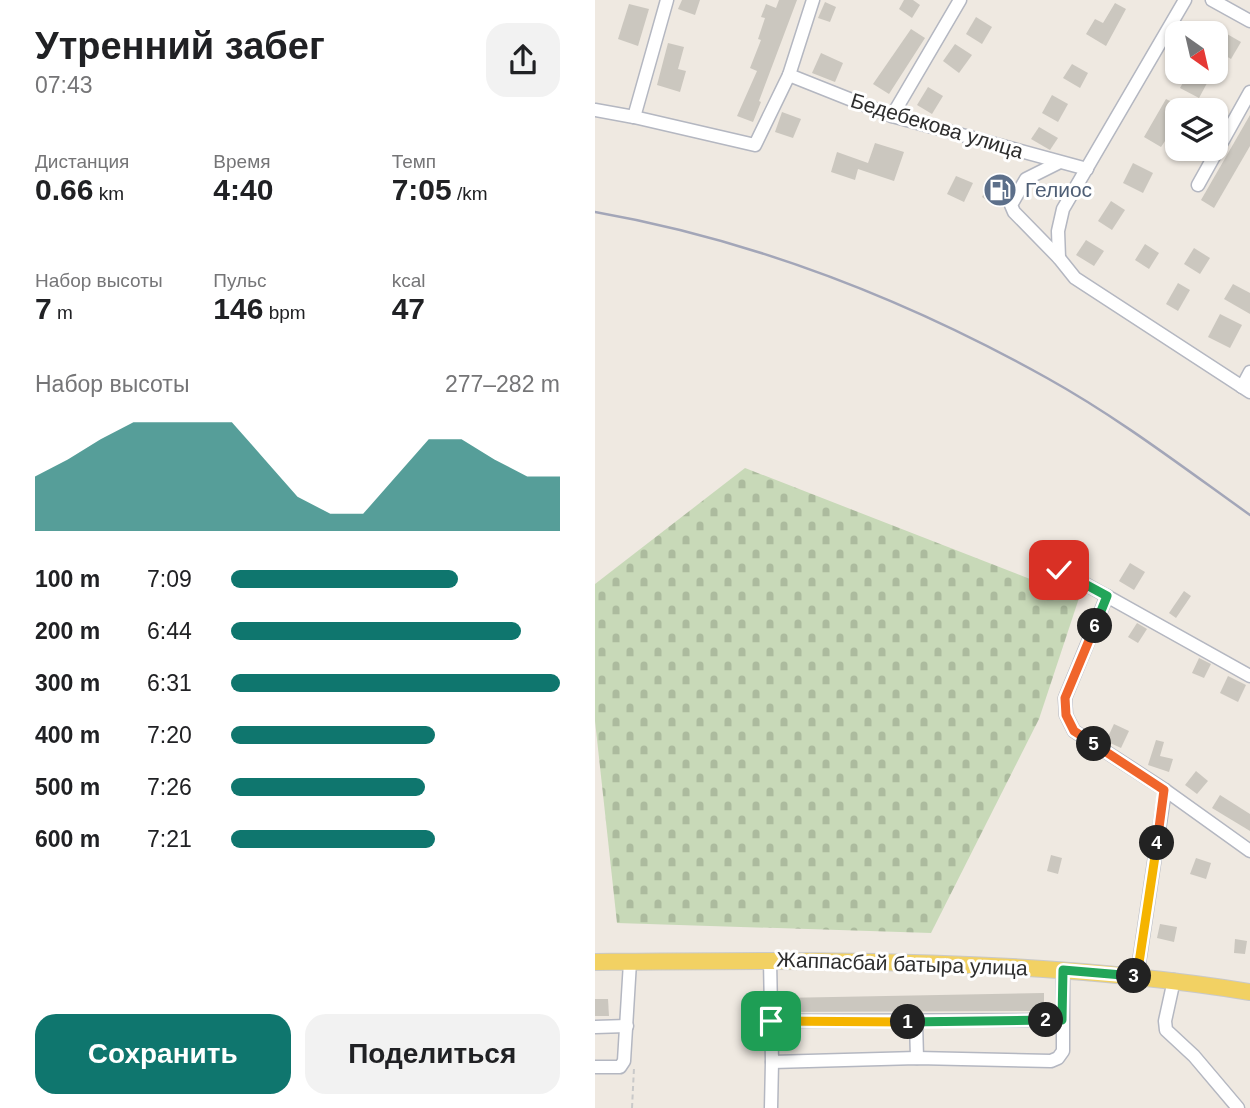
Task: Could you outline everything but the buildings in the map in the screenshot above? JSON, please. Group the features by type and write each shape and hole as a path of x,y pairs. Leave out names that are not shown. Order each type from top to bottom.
{"main road":[{"name":"Жаппасбай батыра улица","path":"595,962 770,960 1063,970 1174,980 1250,992"}],"street":[{"path":"634,117 667,0"},
{"path":"595,110 755,145 789,75 813,0"},
{"path":"892,116 960,0"},
{"path":"1059,258 1058,231 1063,209 1185,0"},
{"path":"1212,0 1250,21"},
{"name":"Бедебекова улица","path":"789,75 892,116 1087,169"},
{"path":"1198,185 1250,92"},
{"path":"1058,163 1026,179 1011,205 1014,212 1075,278 1246,389 1250,372"},
{"path":"1059,570 1250,676"},
{"path":"1107,596 1065,698 1066,715 1074,731 1250,851"},
{"path":"1137,976 1164,790"},
{"path":"770,960 771,1108"},
{"path":"595,1067 620,1067 624,1061 630,962"},
{"path":"772,1062 1058,1058 1063,1051 1063,970"},
{"path":"1174,980 1165,1021 1166,1030 1193,1056 1238,1108"},
{"path":"771,1021 1062,1020"},
{"path":"916,1022 917,1058"},
{"path":"595,1027 627,1026"}],"green space":[{"path":"745,468 1079,598 1039,719 931,933 617,923 595,721 595,584"}],"railway":[{"path":"595,212 654,224 771,256 828,276 940,323 1074,393 1250,515"}],"place":[{"name":"Гелиос","path":"1000,190"}],"route":[{"path":"771,1021 1062,1020 1063,970 1137,976 1164,790 1074,731 1066,715 1065,698 1107,596 1059,570"}]}
